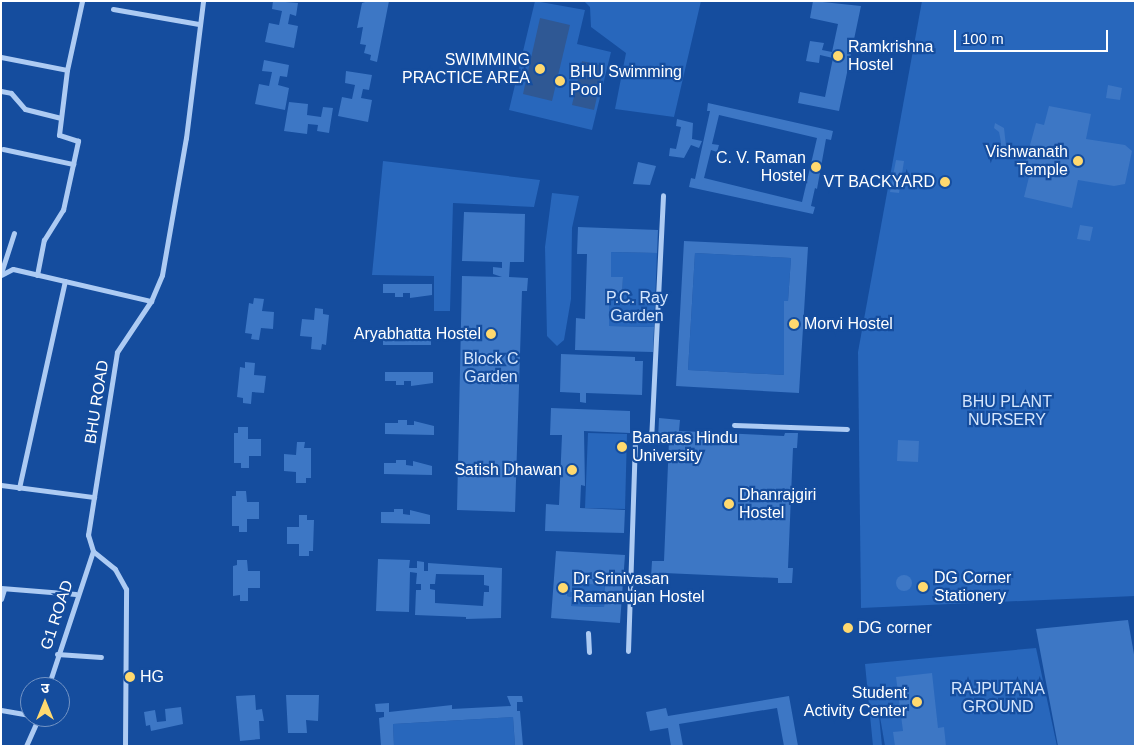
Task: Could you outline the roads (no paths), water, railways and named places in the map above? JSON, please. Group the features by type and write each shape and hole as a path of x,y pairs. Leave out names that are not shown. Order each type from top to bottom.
{"street":[{"path":"37,274 44,240 62,210 78,141 59,135 67,70 82,1"},
{"name":"BHU ROAD","path":"93,551 88,535 117,352 152,301 162,275 184,148 203,1"},
{"path":"113,10 199,24"},
{"path":"1,57 67,70"},
{"path":"1,91 11,93 25,109 61,118"},
{"path":"3,149 73,164"},
{"path":"628,651 634,440 651,441 663,195"},
{"path":"1,274 14,233"},
{"path":"1,274 13,269 152,301"},
{"path":"19,488 65,281"},
{"path":"734,425 847,429"},
{"path":"1,485 94,497"},
{"path":"93,551 118,573 126,589 125,746"},
{"name":"G1 ROAD","path":"51,677 76,594 93,551"},
{"path":"1,599 3,588 76,594"},
{"path":"588,633 589,652"},
{"path":"57,654 101,657"},
{"path":"1,710 20,714"},
{"path":"26,746 34,727"}],"place":[{"name":"Ramkrishna Hostel","path":"838,56"},
{"name":"SWIMMING PRACTICE AREA","path":"540,69"},
{"name":"BHU Swimming Pool","path":"560,81"},
{"name":"Vishwanath Temple","path":"1078,161"},
{"name":"C. V. Raman Hostel","path":"816,167"},
{"name":"VT BACKYARD","path":"945,182"},
{"name":"Morvi Hostel","path":"794,324"},
{"name":"Aryabhatta Hostel","path":"491,334"},
{"name":"Banaras Hindu University","path":"622,447"},
{"name":"Satish Dhawan","path":"572,470"},
{"name":"Dhanrajgiri Hostel","path":"729,504"},
{"name":"DG Corner Stationery","path":"923,587"},
{"name":"Dr Srinivasan Ramanujan Hostel","path":"563,588"},
{"name":"DG corner","path":"848,628"},
{"name":"HG","path":"130,677"},
{"name":"Student Activity Center","path":"917,702"}],"park label":[{"name":"P.C. Ray Garden","path":"637,307"},
{"name":"Block C Garden","path":"491,368"},
{"name":"BHU PLANT NURSERY","path":"1007,411"},
{"name":"RAJPUTANA GROUND","path":"998,698"}]}
